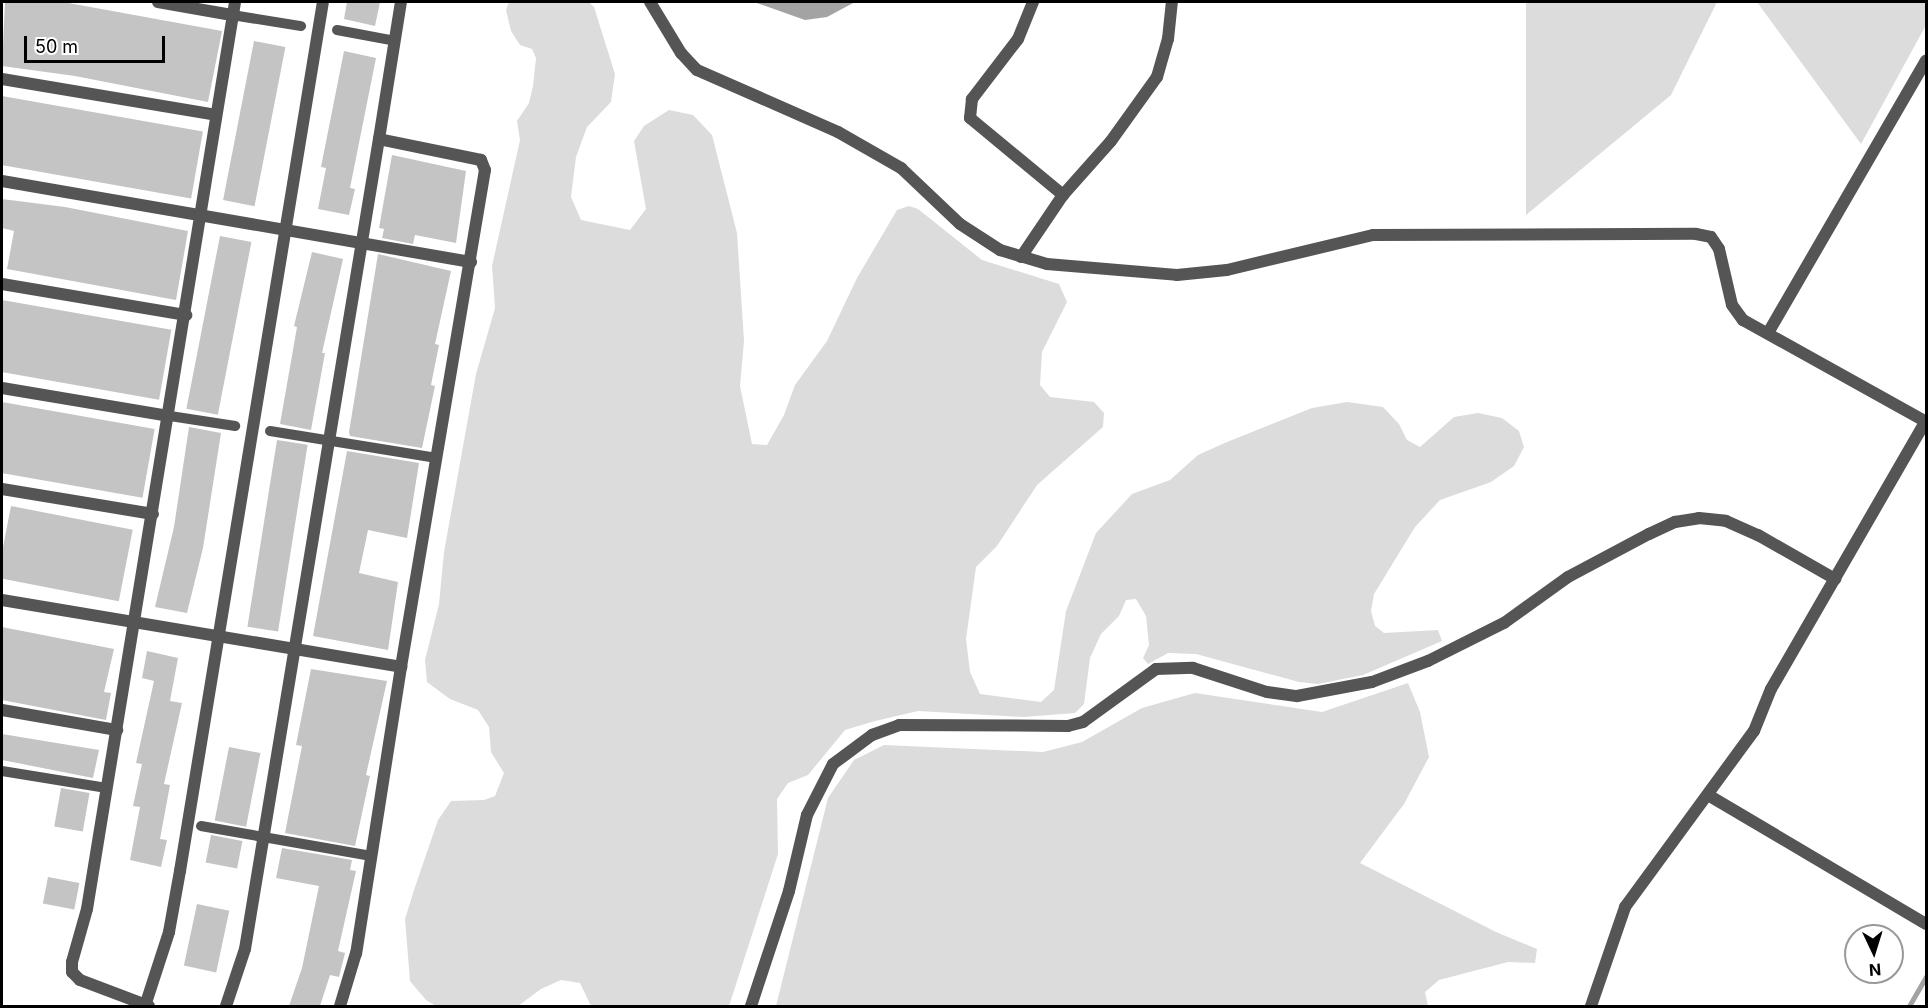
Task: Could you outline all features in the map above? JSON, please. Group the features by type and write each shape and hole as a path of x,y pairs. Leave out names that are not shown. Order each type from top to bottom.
{"street":[{"path":"158,2 232,15"},
{"path":"235,2 136,622 87,909 72,972 80,980 146,1006 169,932 216,635 323,2"},
{"path":"226,1006 245,949 401,2"},
{"path":"650,2 681,53 698,70 715,81 838,132 901,168 960,224 1000,250 1021,257 1047,264 1177,275 1227,270 1373,235 1696,234 1711,237 1719,249 1738,312 1743,320 1926,421 1771,689 1754,731 1625,908 1591,1006"},
{"path":"1033,2 1018,39 972,99 970,118 1063,195"},
{"path":"1021,257 1063,195 1111,141 1157,77 1168,39 1172,2"},
{"path":"1768,333 1926,60"},
{"path":"2,80 216,115"},
{"path":"340,1006 356,953 401,667 485,170 481,160 379,139"},
{"path":"2,181 202,216 286,228 471,262"},
{"path":"2,284 186,315"},
{"path":"2,388 170,416"},
{"path":"2,489 153,514"},
{"path":"751,1006 789,891 807,815 833,764 853,746 872,735 899,725 1068,726 1083,722 1156,669 1193,668 1267,692 1297,696 1372,682 1428,661 1504,623 1568,577 1649,534 1675,522 1699,518 1726,521 1758,535 1835,579"},
{"path":"2,600 401,667"},
{"path":"2,710 117,730"},
{"path":"1708,795 1926,924"}],"lane":[{"path":"232,15 301,26"},
{"path":"337,30 395,41"},
{"path":"170,416 235,426"},
{"path":"270,431 437,458"},
{"path":"2,771 107,788"},
{"path":"201,825 371,856"}],"shaded area":[{"path":"509,2 589,2 594,7 615,74 611,102 587,127 576,157 571,197 581,220 630,230 646,209 634,141 644,126 669,110 693,115 712,135 737,233 744,341 740,386 752,444 767,445 784,415 795,385 827,341 857,278 897,210 909,206 918,209 982,260 1059,284 1067,302 1042,352 1040,385 1050,397 1094,402 1104,413 1103,427 1037,485 997,546 976,567 966,639 970,672 980,694 1041,702 1054,690 1066,611 1096,533 1132,494 1170,480 1198,455 1227,442 1312,408 1347,402 1383,407 1399,424 1407,440 1420,447 1454,417 1478,413 1502,418 1519,431 1524,447 1514,466 1491,482 1440,500 1415,527 1374,594 1371,611 1375,626 1384,633 1438,630 1442,641 1363,675 1318,684 1299,682 1196,654 1168,653 1148,664 1143,658 1149,645 1146,616 1136,599 1126,600 1119,616 1101,634 1090,658 1084,704 1075,713 1023,717 918,711 875,721 845,730 808,775 788,783 777,799 778,854 729,1006 591,1006 580,983 561,980 541,989 518,1006 436,1006 426,1000 410,981 405,919 438,820 451,801 484,800 495,796 504,773 491,752 489,727 478,710 450,699 427,682 425,660 439,604 444,552 476,374 495,308 492,266 520,140 517,121 529,103 533,86 536,58 532,49 520,45 511,31 506,10"},
{"path":"754,2 855,2 827,17 805,20"},
{"path":"1526,2 1717,2 1671,95 1526,215"},
{"path":"1757,2 1926,2 1926,25 1861,144"},
{"path":"1408,683 1420,712 1429,757 1404,804 1360,863 1496,932 1537,949 1535,963 1508,962 1439,980 1425,992 1428,1006 776,1006 828,798 854,760 884,745 1043,752 1082,742 1142,708 1195,693 1322,712"}],"building":[{"path":"5,2 63,2 222,31 208,102 75,76 2,66"},
{"path":"347,2 380,2 375,26 344,19"},
{"path":"254,41 285,47 255,206 223,200"},
{"path":"344,51 376,58 350,188 355,189 349,215 318,209 326,168 321,167"},
{"path":"2,96 203,131 191,198 2,165"},
{"path":"392,155 466,171 456,243 415,235 413,244 382,238 384,229 379,228"},
{"path":"2,199 65,207 188,231 176,300 7,269 14,231 2,228"},
{"path":"220,236 251,242 218,415 186,409"},
{"path":"312,252 343,259 322,353 325,353 311,430 280,424 297,327 294,326"},
{"path":"378,254 451,271 435,344 439,345 431,385 435,386 422,448 350,436 349,432"},
{"path":"2,300 171,330 159,400 2,372"},
{"path":"2,402 155,429 142,498 2,473"},
{"path":"189,427 221,433 203,548 187,613 155,607 174,527"},
{"path":"277,440 308,445 278,632 247,627"},
{"path":"347,451 419,463 407,538 368,530 359,573 398,582 388,650 313,636"},
{"path":"11,506 133,530 119,601 2,579 2,552"},
{"path":"2,627 114,649 104,692 111,693 106,720 2,700"},
{"path":"147,651 178,658 170,701 182,703 164,784 170,785 160,839 167,840 161,867 130,860 140,807 133,806 142,764 136,763 154,681 142,678"},
{"path":"311,669 387,681 366,775 370,776 355,846 285,833 302,746 296,745"},
{"path":"2,734 99,750 93,778 2,760"},
{"path":"229,747 260,753 246,827 215,821"},
{"path":"61,788 90,793 83,831 54,826"},
{"path":"211,835 242,841 237,869 206,862"},
{"path":"282,848 352,860 350,870 356,871 338,951 345,953 339,977 330,975 320,1006 289,1006 302,968 319,886 276,878"},
{"path":"48,877 79,883 74,910 43,904"},
{"path":"197,904 229,911 216,972 184,966"}],"waterway":[{"path":"1909,1006 1926,977"}]}
